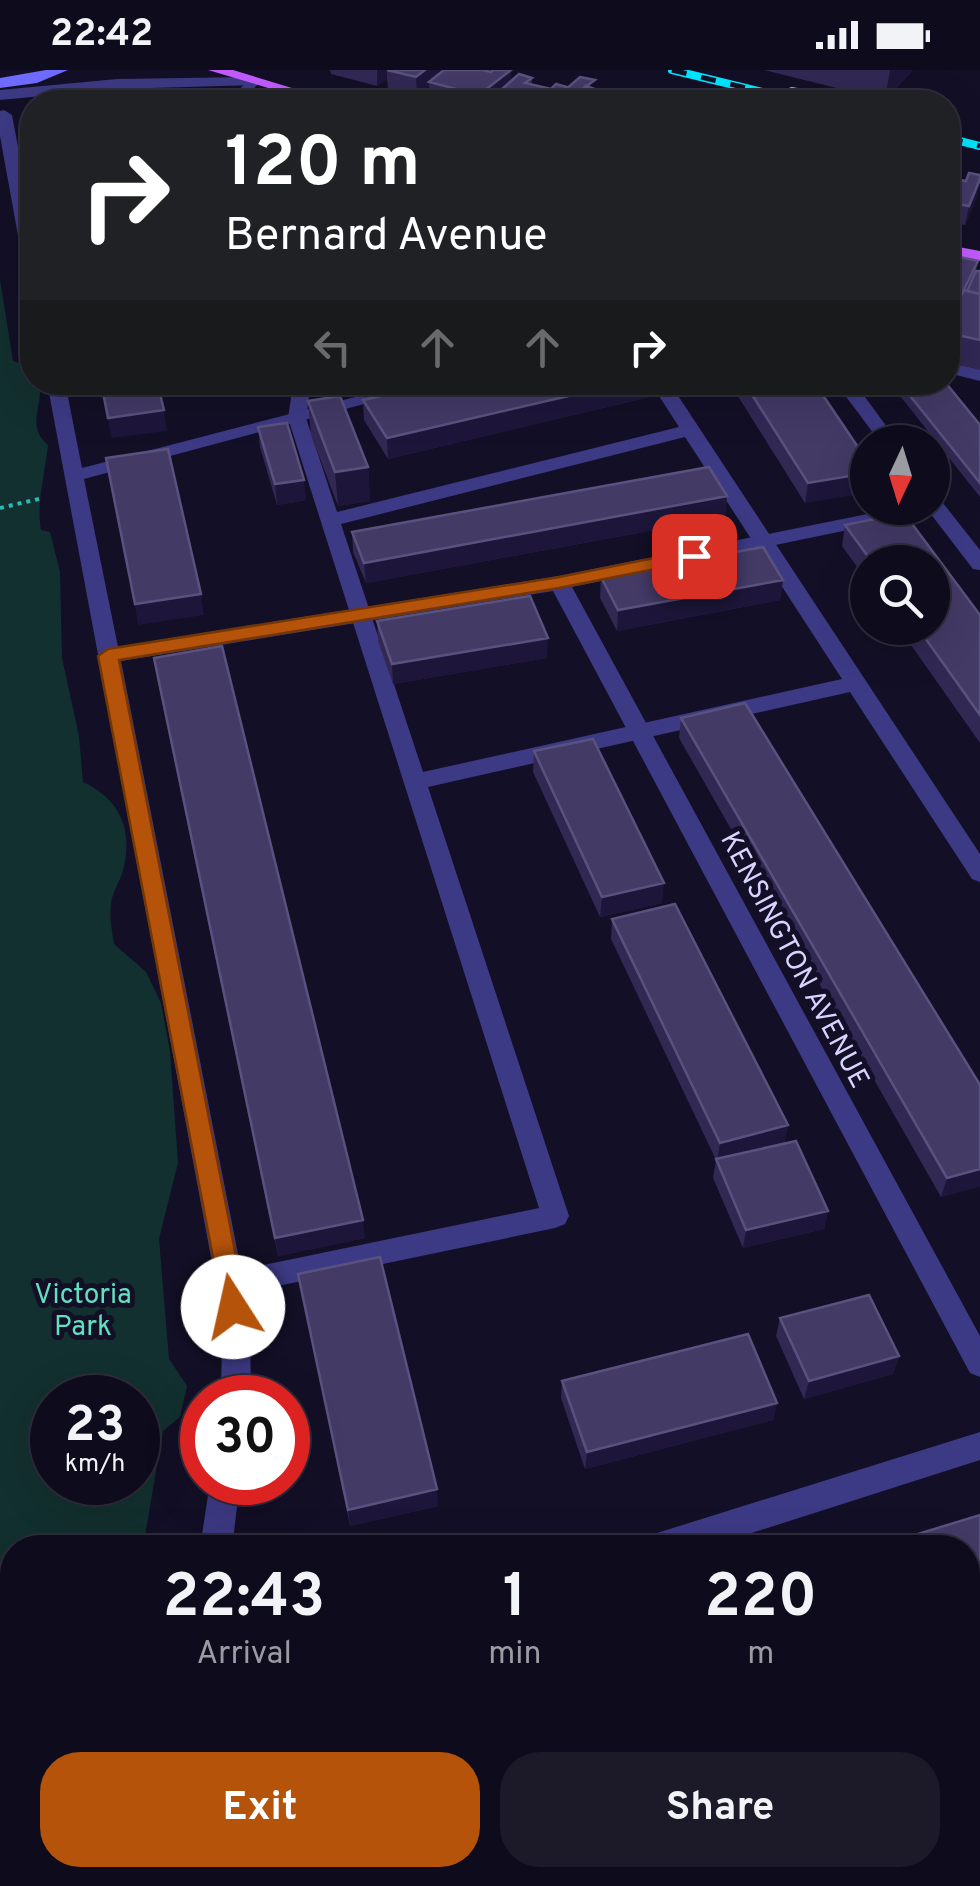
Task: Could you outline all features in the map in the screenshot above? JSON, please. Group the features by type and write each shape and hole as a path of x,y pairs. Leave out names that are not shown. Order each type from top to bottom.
{"main road":[{"path":"216,70 283,90"}],"street":[{"path":"0,83 32,80 60,70"},
{"path":"46,90 116,84 252,82"},
{"path":"244,90 252,82"},
{"path":"4,115 20,200"},
{"path":"58,395 230,1284 236,1375"},
{"path":"230,1284 555,1216 364,614 297,418 299,395"},
{"path":"74,483 386,395"},
{"path":"667,395 980,873"},
{"path":"854,395 876,425"},
{"path":"331,520 690,430"},
{"path":"108,656 559,582 850,522"},
{"path":"948,525 980,564"},
{"name":"KENSINGTON AVENUE","path":"559,582 980,1364"},
{"path":"416,782 854,684"},
{"path":"698,1535 980,1446"},
{"path":"218,1535 222,1505"}],"path":[{"path":"0,508 74,483"}],"green space":[{"name":"Victoria Park","path":"0,280 13,361 20,363 20,395 40,395 36,423 48,445 40,499 41,530 50,532 60,572 62,658 79,736 83,782 114,806 124,827 123,871 111,904 114,944 146,972 161,1003 170,1051 178,1163 159,1239 169,1359 180,1376 180,1417 163,1431 160,1448 160,1375 30,1375 30,1505 150,1505 145,1535 0,1535"}],"building":[{"path":"387,70 425,70 416,77"},
{"path":"444,70 511,70 485,90 460,90 429,82"},
{"path":"519,74 532,78 525,83 551,89 556,84 567,87 564,90 501,90"},
{"path":"580,77 595,80 582,90 566,89"},
{"path":"969,173 980,175 980,179 969,206 960,204 960,180 966,181"},
{"path":"960,257 978,261 960,298"},
{"path":"976,271 980,271 980,294 967,291"},
{"path":"964,290 980,294 980,340 960,336 960,298"},
{"path":"104,395 160,395 164,410 108,418"},
{"path":"385,395 573,395 387,438 363,400"},
{"path":"752,395 823,395 850,435 850,476 808,483"},
{"path":"909,395 956,395 980,425 980,483 950,446 950,425 933,425"},
{"path":"340,396 368,467 335,472 308,401"},
{"path":"287,423 304,480 275,484 258,427"},
{"path":"168,449 201,594 135,604 106,458"},
{"path":"709,467 727,496 364,563 352,532"},
{"path":"845,525 913,525 928,545 860,545"},
{"path":"763,547 783,580 618,610 601,577"},
{"path":"950,575 980,615 980,715 930,645 950,645"},
{"path":"530,596 548,638 392,664 377,621"},
{"path":"222,646 363,1220 275,1238 154,658"},
{"path":"745,703 980,1085 980,1169 947,1178 681,718"},
{"path":"593,739 664,883 602,897 534,751"},
{"path":"675,904 788,1125 720,1143 612,919"},
{"path":"796,1141 828,1211 746,1230 716,1159"},
{"path":"380,1257 437,1489 348,1510 298,1274"},
{"path":"869,1295 899,1356 809,1381 780,1318"},
{"path":"748,1334 777,1403 587,1452 562,1381"},
{"path":"980,1515 980,1535 915,1535"}],"railway":[{"path":"672,70 754,90"},
{"path":"960,141 980,146"}],"route":[{"path":"233,1307 108,656 694,556"}]}
